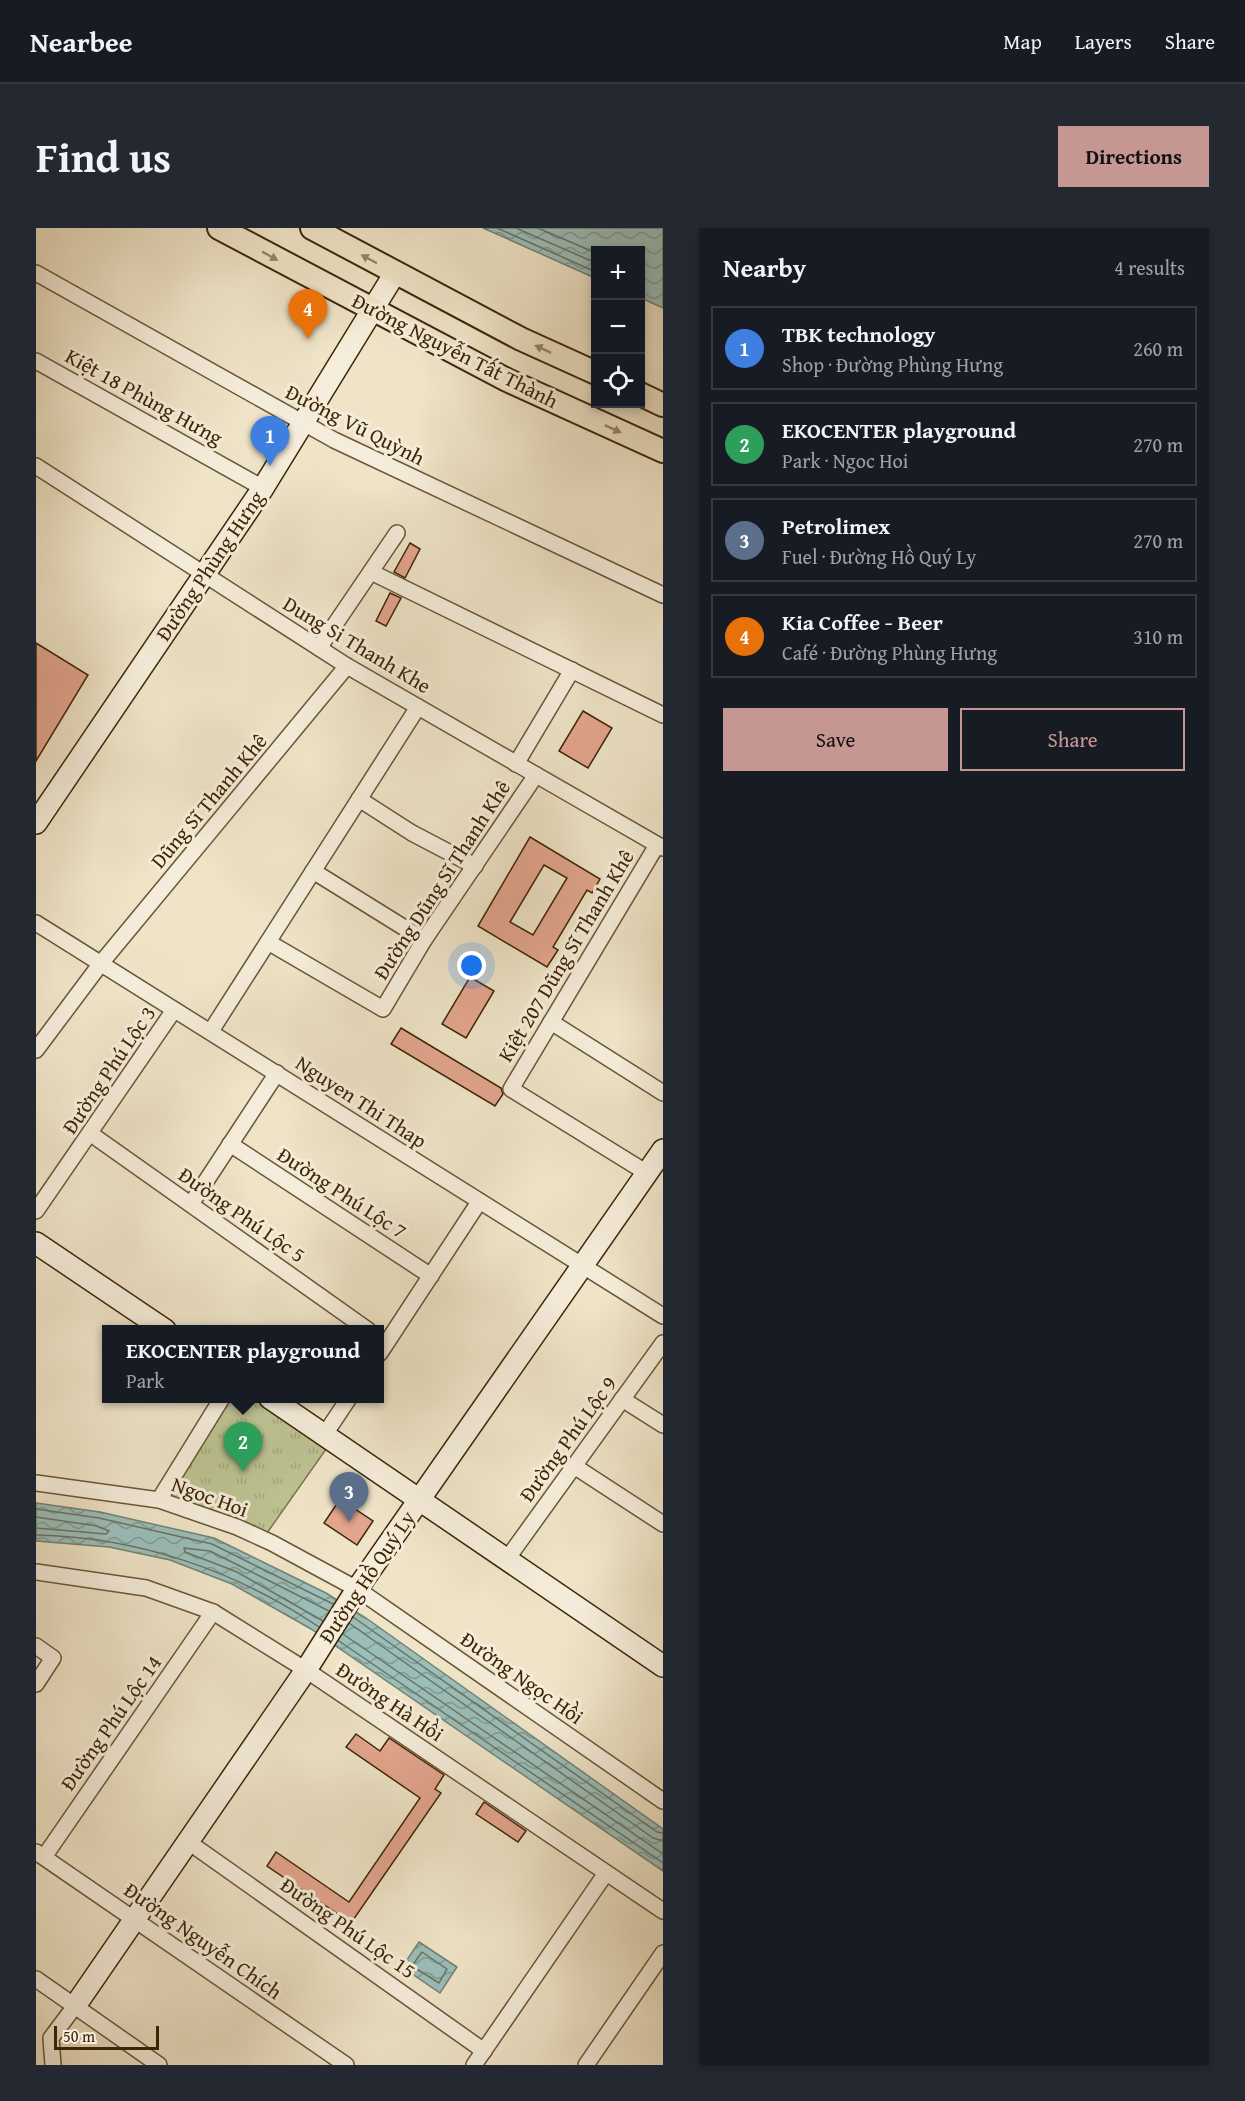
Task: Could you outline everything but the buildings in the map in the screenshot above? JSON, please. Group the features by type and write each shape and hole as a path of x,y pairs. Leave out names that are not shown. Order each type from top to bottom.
{"main road":[{"name":"Đường Nguyễn Tất Thành","path":"219,228 507,380 663,451"},
{"name":"Đường Nguyễn Tất Thành","path":"312,228 521,339 591,371"},
{"path":"645,396 663,405"}],"street":[{"name":"Đường Vũ Quỳnh","path":"36,273 304,423 394,470 663,596"},
{"name":"Đường Phùng Hưng","path":"36,823 263,488 395,273"},
{"name":"Kiệt 18 Phùng Hưng","path":"36,361 263,488"},
{"name":"Dung Si Thanh Khe","path":"36,466 347,666 660,846"},
{"path":"319,648 398,533"},
{"path":"371,572 663,716"},
{"name":"Dũng Sĩ Thanh Khê","path":"36,1050 102,962 347,666"},
{"path":"516,764 572,670"},
{"path":"211,1031 418,707"},
{"name":"Đường Dũng Sĩ Thanh Khê","path":"268,942 383,1009 424,940 536,775"},
{"path":"359,800 412,833 475,866"},
{"name":"Kiệt 207 Dũng Sĩ Thanh Khê","path":"647,1173 511,1089 660,846"},
{"path":"313,871 424,940"},
{"name":"Nguyen Thi Thap","path":"36,923 102,962 174,1010 211,1031 663,1316"},
{"name":"Đường Phú Lộc 3","path":"36,1211 174,1010"},
{"path":"551,1022 663,1093"},
{"path":"191,1204 277,1073"},
{"name":"Đường Phú Lộc 5","path":"91,1134 362,1325"},
{"name":"Đường Phú Lộc 7","path":"230,1144 430,1276"},
{"name":"Đường Hồ Quý Ly","path":"75,2006 306,1671 354,1594 419,1499 663,1150"},
{"path":"384,1342 480,1202"},
{"path":"36,1243 159,1325"},
{"name":"Đường Phú Lộc 9","path":"507,1559 663,1343"},
{"path":"622,1399 663,1425"},
{"path":"159,1500 219,1403"},
{"path":"278,1403 663,1665"},
{"path":"325,1434 346,1403"},
{"path":"574,1466 663,1524"},
{"name":"Ngoc Hoi","path":"36,1483 159,1500 237,1527 354,1594"},
{"name":"Đường Hà Hồi","path":"36,1572 146,1588 213,1612 306,1671 663,1911"},
{"name":"Đường Ngọc Hồi","path":"354,1594 663,1801"},
{"name":"Đường Phú Lộc 14","path":"40,1855 213,1612"},
{"path":"36,1646 53,1658 36,1684"},
{"name":"Đường Phú Lộc 15","path":"187,1841 484,2050"},
{"name":"Đường Nguyễn Chích","path":"40,1855 346,2065"},
{"path":"474,2065 606,1873"},
{"path":"586,2065 663,1953"},
{"path":"36,1979 159,2065"},
{"path":"53,2065 51,2038 75,2006"}],"green space":[{"path":"220,1403 271,1403 329,1445 267,1533 159,1500"}],"water":[{"path":"483,228 663,228 663,308 645,300 645,246 591,246 591,276"},
{"path":"36,1503 100,1512 214,1538 326,1593 366,1618 663,1829 663,1871 311,1629 232,1584 170,1560 109,1547 36,1541"},
{"path":"419,1942 457,1967 440,1993 402,1967"}],"place":[{"name":"Kia Coffee - Beer","path":"308,339"},
{"name":"TBK technology","path":"270,466"},
{"name":"EKOCENTER playground","path":"243,1472"},
{"name":"Petrolimex","path":"349,1522"}]}
